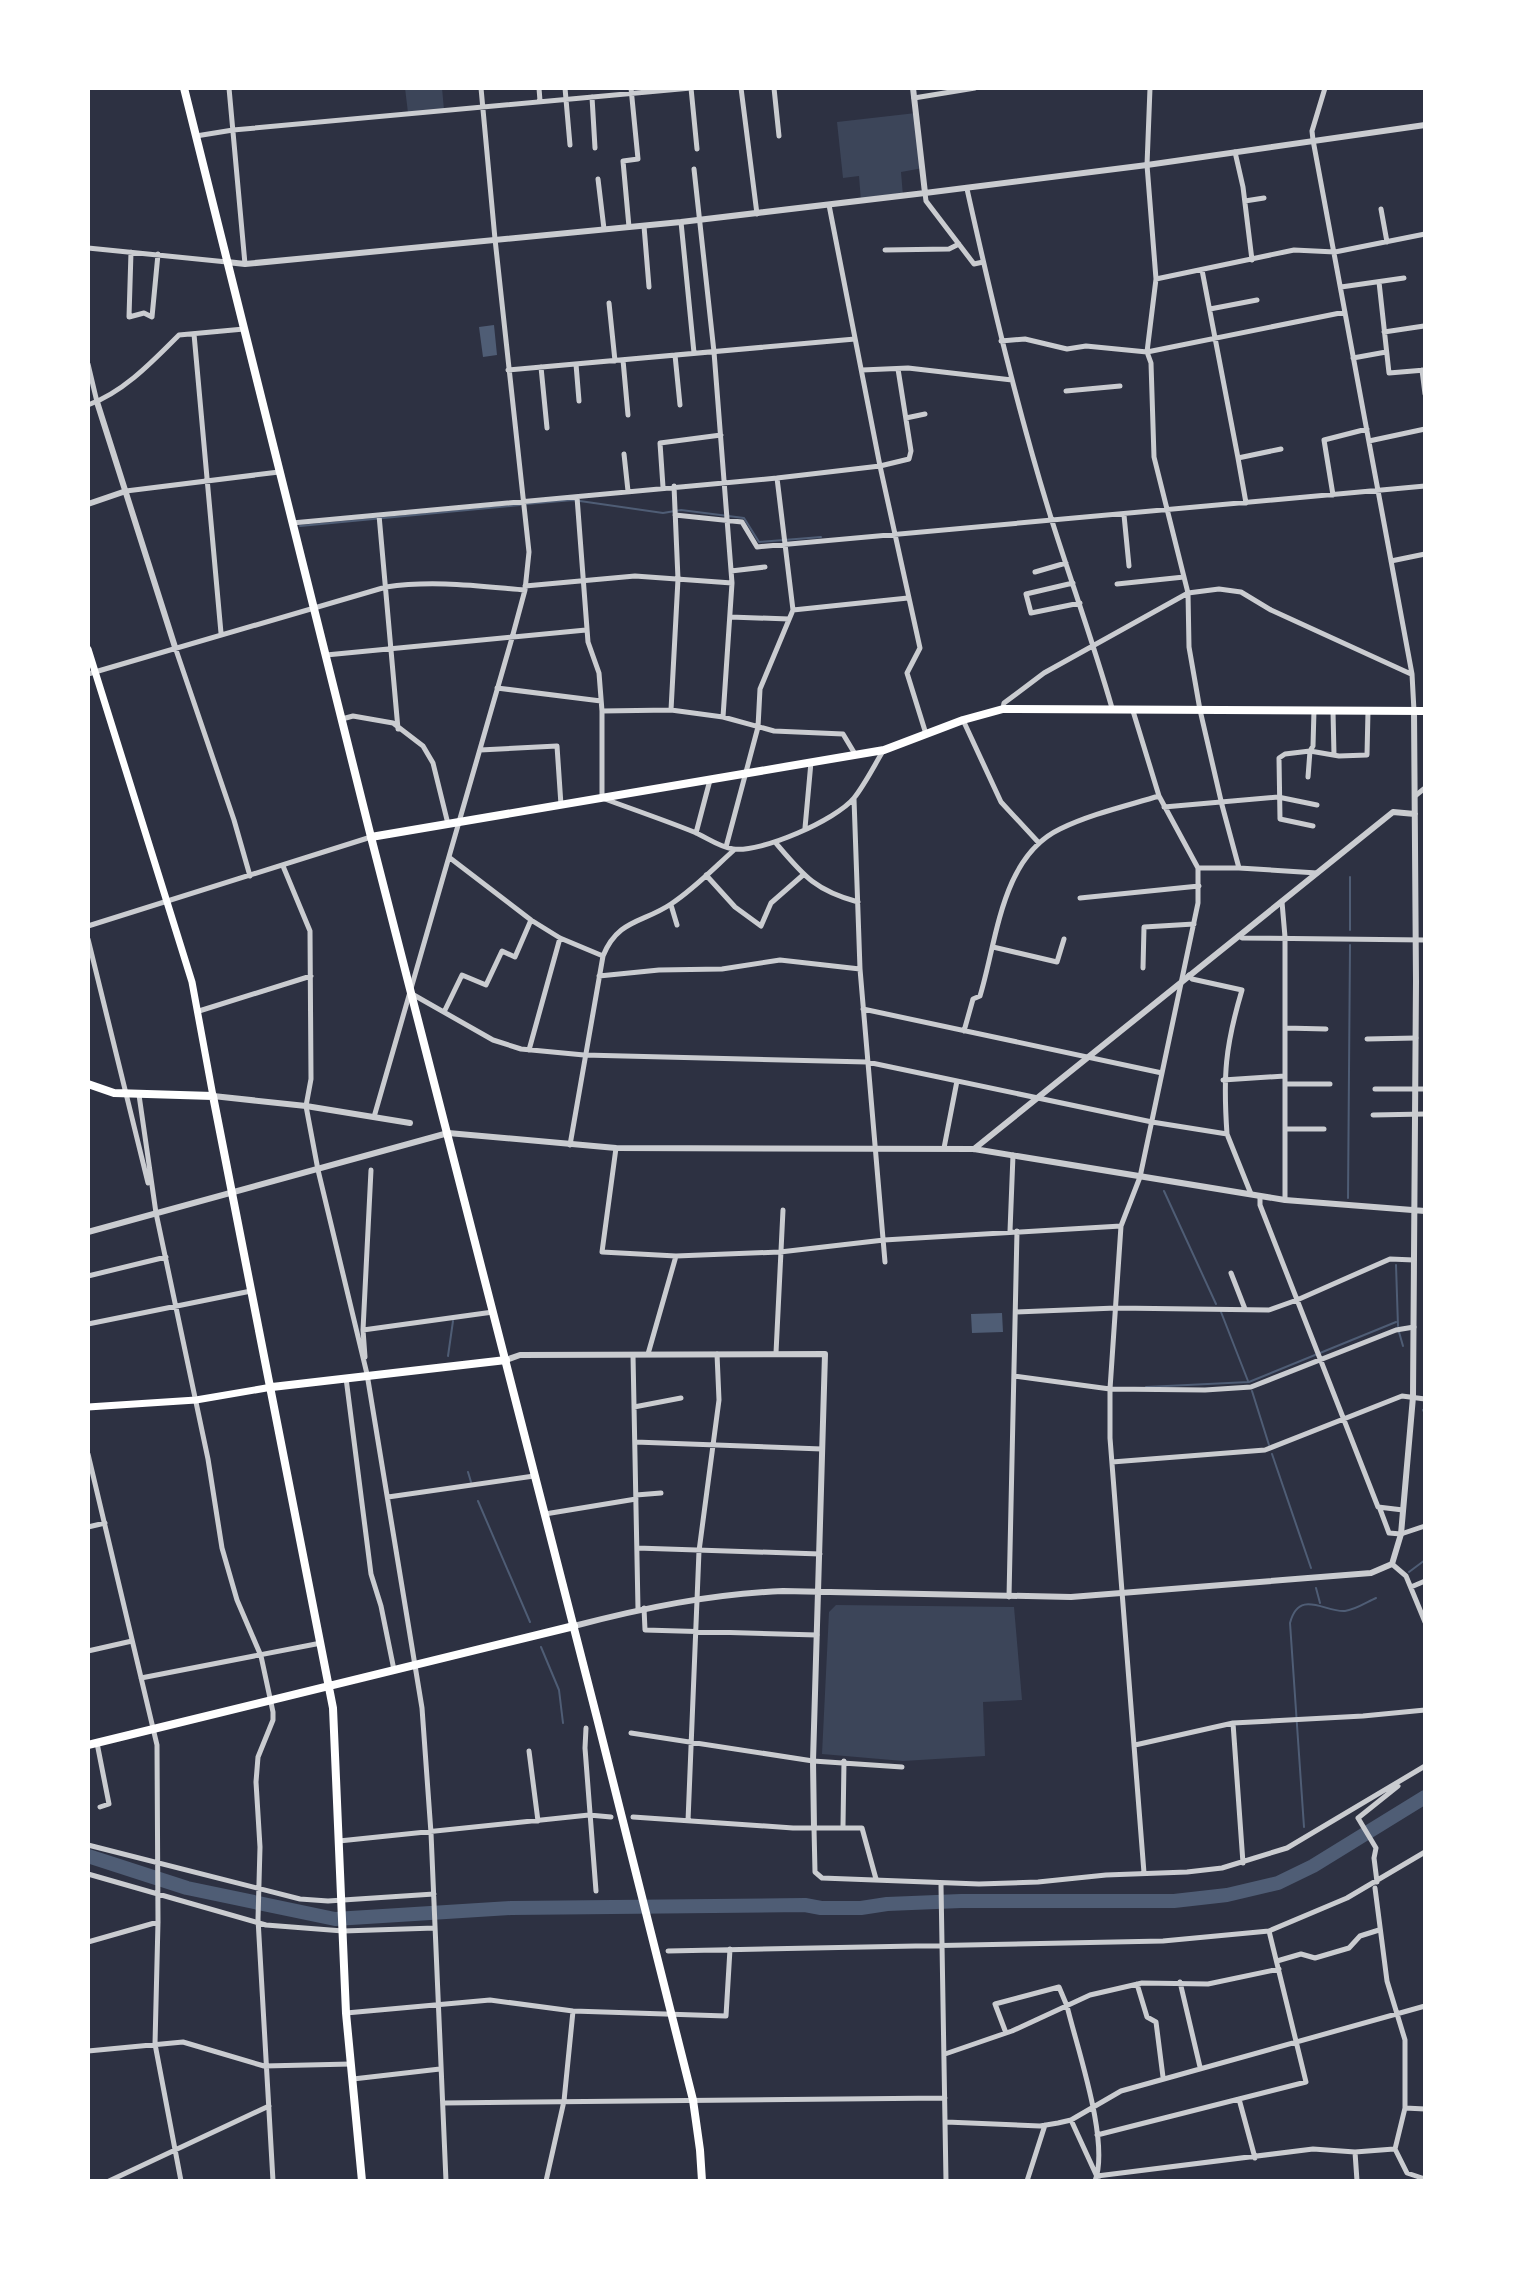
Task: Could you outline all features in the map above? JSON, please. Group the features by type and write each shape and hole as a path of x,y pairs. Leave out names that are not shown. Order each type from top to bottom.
{"main road":[{"path":"184,88 291,523 693,2100 702,2181"},
{"path":"88,649 91,673 168,901 199,1011 231,1194 322,1643 335,1727 346,2013 362,2181"},
{"path":"371,837 884,750 963,720 1003,709 1425,711"},
{"path":"88,1084 125,1094 213,1096"},
{"path":"88,1407 196,1400 367,1374 506,1360"},
{"path":"92,1744 574,1626"}],"street":[{"path":"229,88 245,264"},
{"path":"374,1117 512,638 525,588 529,552 481,88"},
{"path":"539,88 540,101"},
{"path":"565,88 570,145"},
{"path":"196,136 631,91 691,88 697,149"},
{"path":"741,88 757,214"},
{"path":"774,88 779,136"},
{"path":"913,88 926,201 974,264 983,262"},
{"path":"914,98 975,88"},
{"path":"1150,88 1147,165 1156,279 1147,352 1151,363 1154,457 1188,593 1189,647 1200,710 1239,868"},
{"path":"1325,88 1312,131 1313,140 1412,674 1414,711 1416,1038 1413,1397 1401,1534 1392,1564"},
{"path":"629,227 623,161 638,159 631,91"},
{"path":"592,97 595,148"},
{"path":"88,248 245,264 757,214 967,189 1425,125"},
{"path":"1235,152 1252,260"},
{"path":"694,169 714,352 732,583 723,717"},
{"path":"598,179 604,229"},
{"path":"967,189 1001,341 1052,520 1112,708"},
{"path":"1245,201 1264,198"},
{"path":"829,205 880,466 920,648 907,673 926,734"},
{"path":"1381,209 1387,242"},
{"path":"681,222 694,353"},
{"path":"644,226 649,287"},
{"path":"1156,279 1294,250 1335,252 1425,234"},
{"path":"885,250 949,249 959,244"},
{"path":"131,252 129,317 144,313 152,317 158,254"},
{"path":"1202,270 1246,503"},
{"path":"1341,287 1404,278"},
{"path":"1379,282 1389,373 1424,370 1425,394"},
{"path":"1210,309 1257,300"},
{"path":"609,303 615,361"},
{"path":"1001,341 1025,339 1067,349 1086,346 1147,352 1345,312"},
{"path":"1384,332 1424,326"},
{"path":"88,405 125,384 179,335 244,329"},
{"path":"194,334 221,633"},
{"path":"508,370 855,339"},
{"path":"1353,358 1386,352"},
{"path":"675,355 680,405"},
{"path":"623,360 628,415"},
{"path":"88,364 143,552 250,876"},
{"path":"576,364 579,401"},
{"path":"541,367 547,428"},
{"path":"862,370 898,369 1012,380"},
{"path":"291,523 777,478 880,466 909,459 911,451 898,369"},
{"path":"1066,391 1120,386"},
{"path":"906,418 925,414"},
{"path":"1333,495 1324,440 1367,429"},
{"path":"1369,441 1425,429"},
{"path":"663,487 660,443 721,435"},
{"path":"1238,458 1281,449"},
{"path":"624,454 628,491"},
{"path":"88,504 126,491 279,472"},
{"path":"726,847 758,727 760,689 793,610 777,478"},
{"path":"671,710 678,579 674,486"},
{"path":"675,515 742,522 757,547 1425,486"},
{"path":"577,497 586,630 599,673 602,798 735,850"},
{"path":"379,515 398,729"},
{"path":"1124,515 1129,566"},
{"path":"1391,561 1425,554"},
{"path":"1035,572 1066,563"},
{"path":"731,571 765,567"},
{"path":"91,673 221,633 386,587 415,582 525,588 635,576 732,583"},
{"path":"1117,584 1184,577"},
{"path":"1073,583 1026,594 1031,613 1080,603"},
{"path":"1003,709 1004,703 1044,673 1094,645 1188,593 1219,589 1241,592 1271,610 1412,674"},
{"path":"793,610 908,598"},
{"path":"730,617 789,619"},
{"path":"326,655 586,630"},
{"path":"497,688 601,701"},
{"path":"1308,777 1314,709"},
{"path":"602,711 671,710 799,733 843,734 855,754"},
{"path":"1133,710 1159,796 1198,868 1199,886 1186,978 1140,1177 1121,1226 1110,1389 1112,1462 1144,1873"},
{"path":"1333,710 1334,755"},
{"path":"1313,826 1280,819 1279,758 1285,754 1310,751 1367,755 1368,710"},
{"path":"342,719 353,716 393,723 423,746 429,754 448,825"},
{"path":"963,720 1001,802 1039,843"},
{"path":"480,750 557,746 561,805"},
{"path":"570,1145 599,976 610,939 626,927 671,905 735,850 775,842 842,809 854,798 884,750"},
{"path":"805,829 811,762"},
{"path":"696,833 710,779"},
{"path":"1415,796 1425,788"},
{"path":"964,1031 973,999 980,996 999,919 1017,873 1039,843 1058,830 1159,796"},
{"path":"1164,807 1278,797 1317,805"},
{"path":"854,798 860,969 885,1262"},
{"path":"974,1149 1393,812 1415,814"},
{"path":"88,926 371,837"},
{"path":"775,842 803,875 837,897 858,902"},
{"path":"450,858 531,920 560,938 603,956"},
{"path":"283,866 310,931 311,1079 306,1106 318,1170 367,1374 422,1708 431,1833 446,2181"},
{"path":"1198,868 1317,873"},
{"path":"706,875 735,907 761,926 771,903 803,875"},
{"path":"1080,898 1199,886"},
{"path":"1282,902 1285,937 1285,1200"},
{"path":"671,905 677,925"},
{"path":"445,1010 462,975 486,985 502,951 515,957 531,920"},
{"path":"1143,968 1144,927 1194,924"},
{"path":"1239,936 1425,940"},
{"path":"529,1050 560,938"},
{"path":"88,939 166,1257 196,1400 222,1548 237,1600 261,1656 271,1701 273,1720 258,1757 256,1782 264,2066 273,2181"},
{"path":"993,947 1057,962 1064,939"},
{"path":"599,976 659,970 722,969 780,960 860,969"},
{"path":"199,1011 311,976"},
{"path":"1186,978 1242,990 1227,1042 1223,1080 1227,1134 1251,1194"},
{"path":"1416,981 1425,981"},
{"path":"411,993 493,1040 529,1050 584,1055 867,1062 1152,1122 1227,1134"},
{"path":"863,1009 1162,1073"},
{"path":"1285,1028 1326,1029"},
{"path":"1367,1039 1416,1038"},
{"path":"1415,1052 1425,1051"},
{"path":"1223,1080 1285,1076"},
{"path":"944,1148 957,1081"},
{"path":"1285,1084 1330,1084"},
{"path":"1375,1089 1425,1089"},
{"path":"139,1095 156,1213"},
{"path":"213,1096 306,1106 410,1123"},
{"path":"1373,1115 1425,1114"},
{"path":"1285,1129 1324,1129"},
{"path":"88,1232 448,1133 616,1148 974,1149 1285,1200 1425,1211"},
{"path":"616,1148 602,1252 676,1256 780,1252 884,1240 1121,1226"},
{"path":"1009,1597 1016,1312 1013,1154"},
{"path":"367,1374 363,1330 371,1170"},
{"path":"1260,1196 1260,1205 1389,1533 1401,1534 1425,1526"},
{"path":"776,1353 783,1210"},
{"path":"648,1354 676,1256"},
{"path":"88,1276 166,1257"},
{"path":"1016,1312 1116,1308 1269,1310 1390,1259 1414,1260"},
{"path":"1231,1273 1245,1309"},
{"path":"88,1324 251,1291"},
{"path":"363,1330 493,1312"},
{"path":"1014,1376 1110,1389 1251,1387 1396,1330 1414,1327"},
{"path":"688,1821 699,1551 715,1444 719,1400 717,1354"},
{"path":"506,1360 520,1355 825,1354 813,1761 817,1876 941,1886 1187,1872 1243,1863 1287,1848 1425,1766"},
{"path":"633,1355 637,1548 645,1630 818,1635"},
{"path":"346,1377 371,1574 394,1670"},
{"path":"1112,1462 1265,1450 1402,1396 1425,1399"},
{"path":"634,1407 681,1398"},
{"path":"635,1442 823,1449"},
{"path":"88,1454 154,1729 159,1767 155,2044 181,2181"},
{"path":"388,1497 535,1476"},
{"path":"545,1514 661,1493"},
{"path":"1380,1508 1403,1510"},
{"path":"88,1527 105,1523"},
{"path":"637,1548 820,1554"},
{"path":"574,1626 697,1598 749,1592 1009,1597 1122,1594 1371,1573 1392,1564"},
{"path":"1392,1564 1406,1576 1425,1622"},
{"path":"1411,1587 1425,1581"},
{"path":"88,1651 132,1641"},
{"path":"141,1678 322,1643"},
{"path":"1135,1745 1233,1723 1425,1710"},
{"path":"1233,1723 1243,1863"},
{"path":"586,1728 596,1891"},
{"path":"631,1733 813,1761 902,1767"},
{"path":"92,1744 109,1804 100,1807"},
{"path":"529,1751 538,1821"},
{"path":"843,1826 844,1761"},
{"path":"1407,1778 1358,1818 1376,1848 1379,1930 1387,1981 1405,2040 1405,2108 1395,2149 1407,2173 1425,2179"},
{"path":"339,1841 589,1815 611,1817"},
{"path":"633,1817 862,1828 876,1879"},
{"path":"88,1845 300,1899 342,1901 434,1896"},
{"path":"668,1951 1163,1941 1269,1931 1376,1885 1425,1852"},
{"path":"88,1874 258,1920 266,1925 343,1930 435,1926"},
{"path":"941,1886 946,2181"},
{"path":"88,1942 158,1922"},
{"path":"1277,1961 1301,1954 1315,1958 1349,1948 1360,1936 1379,1930"},
{"path":"1097,2135 1306,2082 1269,1931"},
{"path":"346,2013 490,2000 573,2011 726,2016 730,1949"},
{"path":"945,2054 1006,2033 1090,1995 1137,1984 1208,1984 1279,1969"},
{"path":"1180,1982 1200,2067"},
{"path":"1137,1984 1147,2017 1156,2022 1163,2077"},
{"path":"1006,2033 995,2004 1059,1987 1067,2006 1092,2107 1097,2135 1097,2179"},
{"path":"946,2122 1045,2125 1071,2120 1121,2091 1163,2077 1425,2006"},
{"path":"546,2181 564,2101 573,2011"},
{"path":"88,2051 183,2042 264,2066 351,2064"},
{"path":"352,2079 440,2069"},
{"path":"443,2103 945,2098"},
{"path":"1239,2099 1255,2158"},
{"path":"109,2181 269,2106"},
{"path":"1405,2108 1425,2109"},
{"path":"1071,2120 1097,2179"},
{"path":"1027,2181 1045,2125"},
{"path":"1097,2179 1313,2149 1355,2152 1395,2149"},
{"path":"1355,2152 1357,2181"}],"shaded area":[{"path":"405,88 442,88 444,110 408,113"},
{"path":"916,113 923,168 901,172 903,196 861,201 859,176 843,178 837,122"},
{"path":"494,325 497,355 483,357 479,327"},
{"path":"1002,1313 1003,1332 972,1333 971,1314"},
{"path":"836,1605 1014,1607 1022,1700 983,1702 985,1756 903,1761 822,1754 829,1612"}],"waterway":[{"path":"527,504 573,500 663,513 681,510 744,518 759,542 821,537"},
{"path":"300,526 520,505"},
{"path":"1350,877 1350,930"},
{"path":"1348,1198 1350,945"},
{"path":"1164,1191 1216,1304"},
{"path":"1396,1265 1398,1326"},
{"path":"1221,1312 1248,1381"},
{"path":"448,1356 453,1321"},
{"path":"1146,1387 1249,1382 1396,1322"},
{"path":"1399,1332 1403,1346"},
{"path":"1252,1391 1269,1445"},
{"path":"1423,1410 1425,1414"},
{"path":"1272,1454 1311,1568"},
{"path":"468,1472 471,1482"},
{"path":"478,1501 530,1622"},
{"path":"1409,1572 1425,1560"},
{"path":"1316,1588 1320,1603"},
{"path":"1304,1827 1290,1623 1294,1613 1306,1604 1345,1611 1376,1598"},
{"path":"541,1647 559,1690 563,1723"},
{"path":"88,1856 187,1888 335,1919 511,1908 805,1905 861,1908 961,1901 1174,1901 1227,1895 1278,1883 1313,1866 1425,1797"}]}
